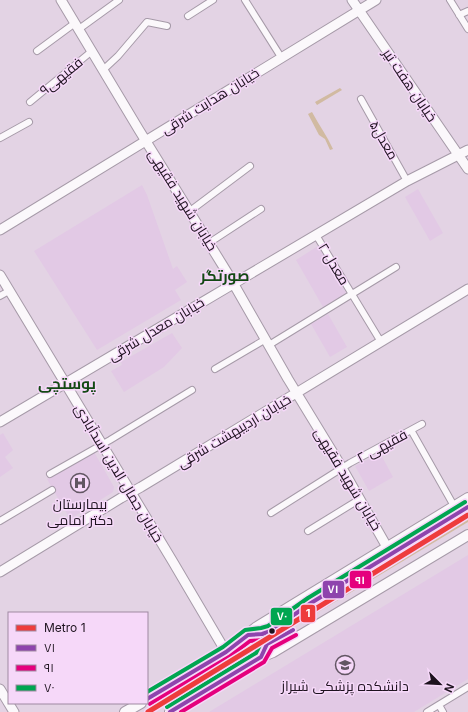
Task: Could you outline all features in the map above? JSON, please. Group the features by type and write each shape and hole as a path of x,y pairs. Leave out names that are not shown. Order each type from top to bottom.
{"main road":[{"path":"148,698 226,652 257,627 468,498"},
{"path":"170,712 182,709 236,671 273,652 468,535"},
{"path":"248,635 247,650 253,655 262,657"},
{"path":"125,712 138,704"}],"street":[{"name":"خیابان شهید فقیهی","path":"61,0 145,141 190,211 343,469 387,547"},
{"path":"37,51 119,0"},
{"path":"188,16 213,0"},
{"path":"245,0 281,57"},
{"name":"خیابان هفت تیر","path":"352,0 468,169"},
{"name":"خیابان هدایت شرقی","path":"0,230 376,0"},
{"path":"450,0 468,29"},
{"path":"460,15 468,11"},
{"path":"103,70 118,56 147,22 167,26"},
{"name":"فقیهی۹","path":"30,102 92,51"},
{"name":"معدل۵","path":"361,99 407,181"},
{"path":"0,138 29,122"},
{"name":"خیابان معدل شرقی","path":"0,422 407,181 468,150"},
{"path":"190,211 250,166"},
{"path":"209,243 262,209"},
{"name":"معدل ۲","path":"316,235 381,342"},
{"path":"215,369 313,317 396,267"},
{"name":"خیابان جمال الدین اسدآبادی","path":"0,275 236,671"},
{"name":"خیابان اردیبهشت شرقی","path":"0,572 120,498 131,493 468,289"},
{"path":"0,296 9,291"},
{"path":"50,474 102,445 192,390"},
{"name":"۲ فقیهی","path":"271,513 350,464 422,424"},
{"path":"411,430 454,506"},
{"path":"0,521 52,490"},
{"path":"308,531 360,499"},
{"path":"427,712 468,687"},
{"path":"0,689 8,702"},
{"path":"439,705 443,712"}],"shaded area":[{"path":"340,88 342,90 317,105 315,102"},
{"path":"312,112 333,149 330,150 325,139 319,135 308,114"},
{"path":"142,185 147,195 173,269 177,266 187,282 175,290 181,300 97,350 34,251"},
{"path":"418,189 443,233 430,241 405,197"},
{"path":"318,246 346,293 323,307 296,260"},
{"path":"328,314 347,347 330,357 311,324"},
{"path":"172,333 182,348 164,367 124,392 111,371 122,365 121,362"},
{"path":"3,433 13,450 5,457 13,468 0,477 0,435"},
{"name":"بیمارستان دکتر امامی","path":"94,452 114,487 113,492 70,519 47,479"},
{"path":"380,453 393,477 369,491 355,466"},
{"path":"468,512 468,522 260,647 256,641"},
{"path":"468,555 468,679 414,712 209,712"}],"metro line":[{"name":"1","path":"148,712 468,515"}],"transit line":[{"name":"۷۰","path":"148,691 223,647 245,630 268,626 308,598 465,502"},
{"name":"۷۱","path":"148,698 226,652 248,635 262,634 271,631 311,603 468,507"},
{"name":"۹۱","path":"150,704 229,657 250,641 263,640 274,636 314,608 468,514"},
{"name":"۷۰","path":"167,707 256,653 263,639 290,625"},
{"name":"۷۱","path":"170,712 261,657 267,644 293,630"},
{"name":"۹۱","path":"181,712 264,662 272,648 296,635"}],"place":[{"name":"بیمارستان دکتر امامی","path":"80,483"},
{"name":"دانشکده پزشکی شیراز","path":"345,665"}],"district":[{"name":"صورتگر","path":"225,276"},
{"name":"پوستچی","path":"67,384"}]}
